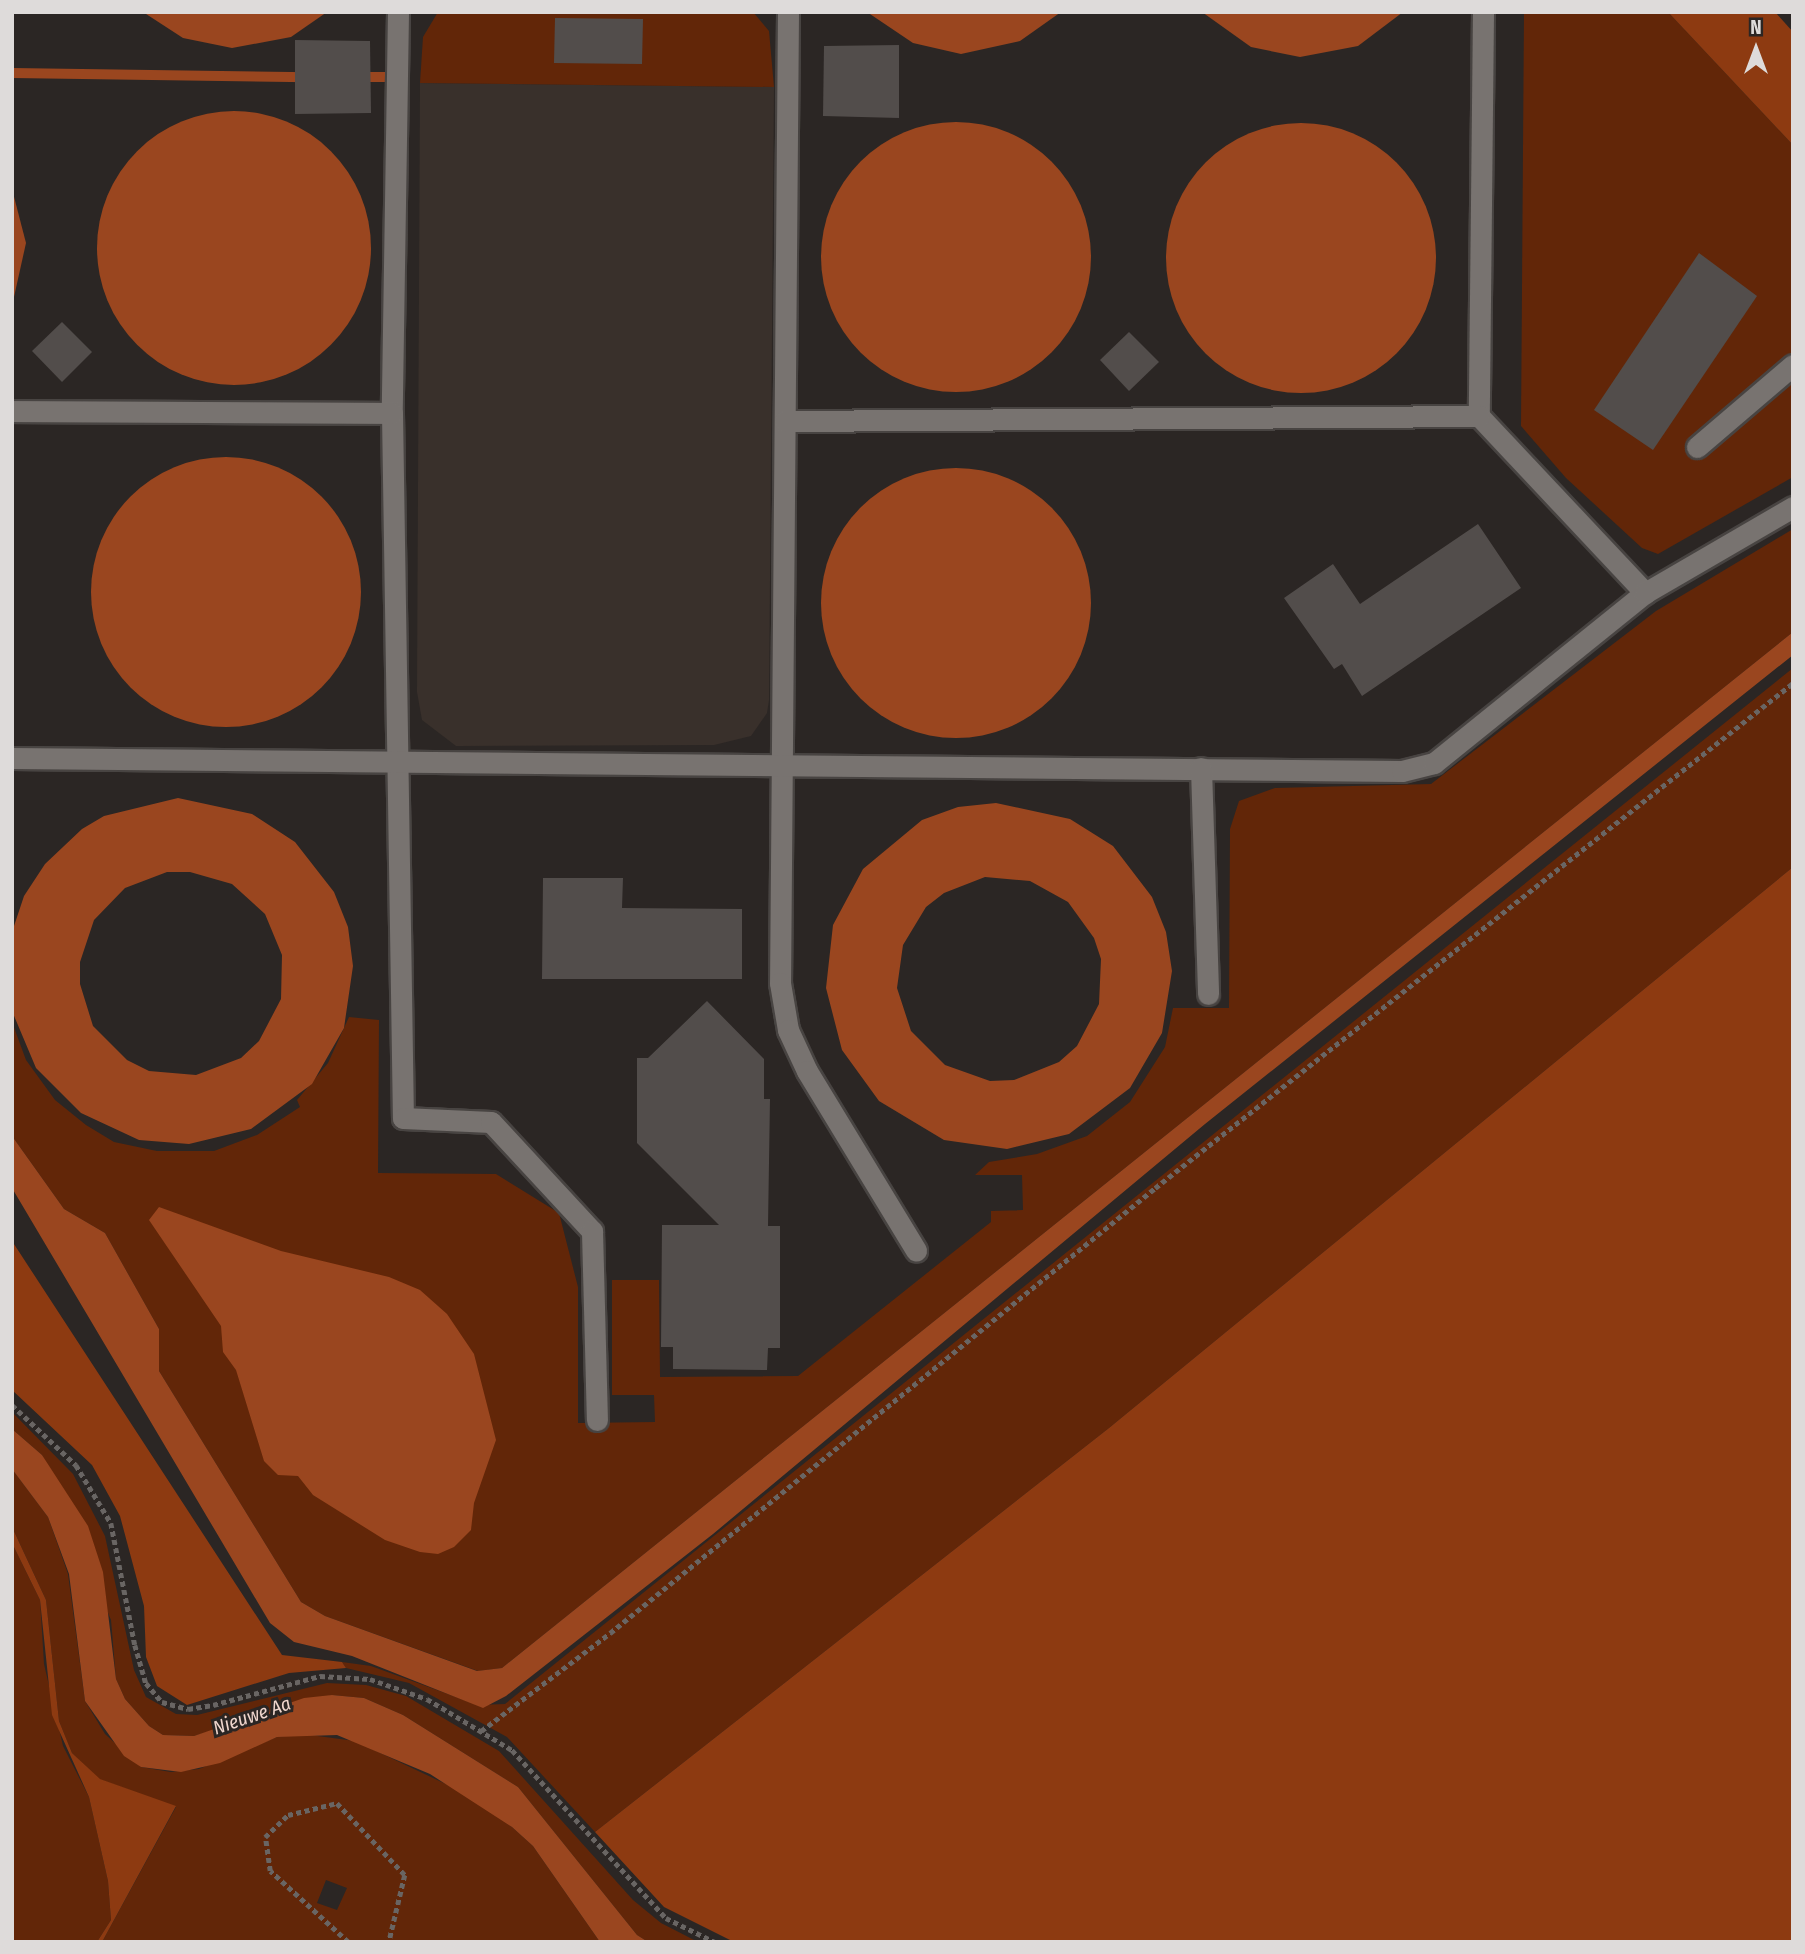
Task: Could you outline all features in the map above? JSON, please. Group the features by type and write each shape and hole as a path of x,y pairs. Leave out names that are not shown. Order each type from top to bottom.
{"lane":[{"path":"398,12 392,413 403,1118 491,1122 592,1231 597,1420"},
{"path":"788,12 780,983 788,1030 916,1250"},
{"path":"1483,12 1479,416 1645,593"},
{"path":"1697,447 1793,365"},
{"path":"12,411 392,413"},
{"path":"785,421 1479,416"},
{"path":"12,758 1402,771 1434,763 1645,593 1793,507"},
{"path":"1201,768 1208,994"}],"path":[{"path":"481,1731 610,1633 1155,1188 1793,683"},
{"path":"12,1405 76,1465 111,1523 146,1684 162,1702 188,1709 320,1676 370,1679 427,1699 512,1750 666,1918 715,1942"},
{"path":"348,1942 270,1871 265,1837 288,1815 337,1804 405,1875 390,1942"}],"shaded area":[{"path":"438,12 753,12 769,31 774,87 420,83 423,37"},
{"path":"1524,12 1668,12 1793,145 1793,477 1658,554 1642,548 1566,478 1521,426"},
{"path":"1668,12 1775,12 1793,32 1793,145"},
{"path":"420,83 774,87 769,700 767,713 751,736 714,745 456,746 422,720 417,692"},
{"path":"1793,529 1793,632 502,1668 478,1671 325,1616 301,1602 159,1371 159,1329 105,1233 64,1209 12,1136 12,1022 26,1060 55,1100 86,1125 114,1142 157,1151 214,1151 257,1135 300,1107 297,1100 328,1063 349,1017 379,1020 378,1173 496,1174 559,1213 578,1287 578,1423 655,1422 654,1395 612,1395 612,1280 659,1280 660,1377 798,1376 991,1222 991,1211 1023,1210 1022,1175 975,1175 989,1162 1037,1154 1087,1136 1130,1102 1165,1047 1173,1008 1229,1008 1230,829 1239,801 1275,788 1431,784 1656,611"},
{"path":"1793,668 1793,867 1109,1428 595,1832 507,1737 409,1683 346,1668 342,1662 371,1666 478,1705 505,1704"},
{"path":"1793,867 1793,1942 734,1942 664,1907 595,1832 1109,1428"},
{"path":"12,1241 282,1655 342,1662 346,1668 289,1673 187,1705 157,1686 146,1657 144,1606 120,1516 92,1465 12,1390"},
{"path":"12,1412 73,1474 105,1536 134,1670 146,1697 176,1714 197,1715 327,1683 366,1685 406,1696 499,1751 633,1900 661,1923 698,1942 648,1942 637,1935 518,1787 403,1715 364,1698 332,1695 194,1736 163,1735 149,1726 125,1699 116,1679 111,1620 42,1455 12,1429"},
{"path":"12,1469 48,1517 68,1574 85,1701 105,1734 141,1767 171,1772 199,1769 277,1737 303,1734 355,1741 471,1796 512,1827 533,1846 600,1942 102,1942 176,1807 99,1779 72,1753 59,1721 46,1600 12,1527","holes":["326,1880 347,1888 337,1910 317,1903"]},
{"path":"12,1527 46,1600 59,1721 72,1753 100,1779 176,1806 102,1942 97,1942 111,1920 108,1881 89,1797 52,1715 40,1600 12,1543"},
{"path":"12,1543 40,1600 44,1664 63,1746 89,1797 108,1881 111,1920 97,1942 12,1942"}],"water":[{"path":"143,12 327,12 291,37 232,48 183,38"},
{"path":"867,12 1061,12 1020,41 961,54 913,43"},
{"path":"1202,12 1403,12 1358,46 1300,57 1251,47"},
{"path":"234,111 274,117 299,127 331,151 355,183 365,208 371,248 365,288 355,313 331,345 299,369 274,379 234,385 194,379 169,369 137,345 113,313 103,288 97,248 103,208 113,183 137,151 169,127 194,117"},
{"path":"956,122 995,128 1020,138 1051,162 1075,193 1085,218 1091,257 1085,296 1075,321 1051,352 1020,376 995,386 956,392 917,386 892,376 861,352 837,321 827,296 821,257 827,218 837,193 861,162 892,138 917,128"},
{"path":"1314,123 1353,133 1397,162 1426,206 1434,232 1434,284 1426,310 1397,354 1353,383 1314,393 1288,393 1249,383 1237,377 1215,363 1196,344 1176,310 1168,284 1166,245 1176,206 1182,194 1196,172 1215,153 1249,133 1275,125"},
{"path":"12,189 26,243 12,306"},
{"path":"226,457 278,467 312,488 330,506 351,540 361,592 351,644 330,678 312,696 278,717 226,727 174,717 140,696 122,678 101,644 91,592 101,540 122,506 140,488 174,467"},
{"path":"956,468 1008,478 1042,499 1060,517 1081,551 1091,603 1081,655 1060,689 1042,707 1008,728 956,738 904,728 870,707 852,689 831,655 821,603 831,551 852,517 870,499 904,478"},
{"path":"1793,632 1793,655 1205,1124 713,1534 506,1696 483,1708 352,1656 294,1642 270,1623 12,1188 12,1136 64,1209 105,1233 159,1329 159,1371 301,1602 325,1616 477,1671 502,1668"},
{"path":"178,798 252,814 295,842 334,892 348,927 353,966 344,1028 312,1084 251,1129 189,1144 139,1140 81,1113 36,1068 12,1011 12,932 24,896 45,864 82,829 104,816","holes":["167,872 190,872 232,884 265,914 282,955 281,999 259,1041 241,1058 196,1075 149,1071 127,1060 93,1026 80,984 80,962 94,920 125,888"]},
{"path":"996,803 1070,819 1113,846 1152,897 1166,932 1172,971 1162,1033 1130,1088 1069,1134 1007,1149 944,1140 879,1101 842,1050 826,988 833,925 863,869 922,820 958,807","holes":["985,877 1030,881 1068,902 1094,938 1101,959 1099,1004 1077,1046 1059,1062 1014,1080 990,1081 945,1065 911,1031 897,988 903,945 926,907 944,893"]},
{"path":"159,1207 281,1251 389,1277 420,1290 447,1314 474,1354 496,1440 474,1503 471,1530 454,1547 438,1554 420,1552 385,1540 313,1495 298,1476 278,1475 264,1461 236,1370 223,1352 221,1326 149,1220"},
{"name":"Nieuwe Aa","path":"12,1429 42,1455 88,1526 103,1572 116,1679 125,1699 149,1726 163,1735 194,1736 304,1698 332,1695 364,1698 403,1715 518,1787 637,1935 648,1942 600,1942 533,1846 512,1827 430,1774 337,1735 277,1737 220,1763 181,1772 141,1767 124,1756 85,1701 69,1574 48,1517 12,1469"}],"building":[{"path":"555,18 643,19 642,64 554,63"},
{"path":"295,40 370,41 371,113 295,114"},
{"path":"899,45 899,118 823,116 824,46"},
{"path":"1699,253 1757,296 1653,450 1594,410"},
{"path":"62,322 92,352 62,382 32,351"},
{"path":"1129,332 1159,362 1129,391 1100,360"},
{"path":"1478,524 1521,588 1362,696 1342,664 1334,669 1284,598 1333,564 1360,604"},
{"path":"543,878 623,878 622,908 742,909 742,979 542,979"},
{"path":"707,1001 764,1059 764,1099 770,1099 768,1226 780,1226 780,1348 768,1348 767,1370 673,1369 673,1347 661,1347 662,1225 719,1225 637,1143 637,1058 648,1058"}],"waterway":[{"path":"12,73 309,77"},
{"path":"357,77 386,77"}]}
